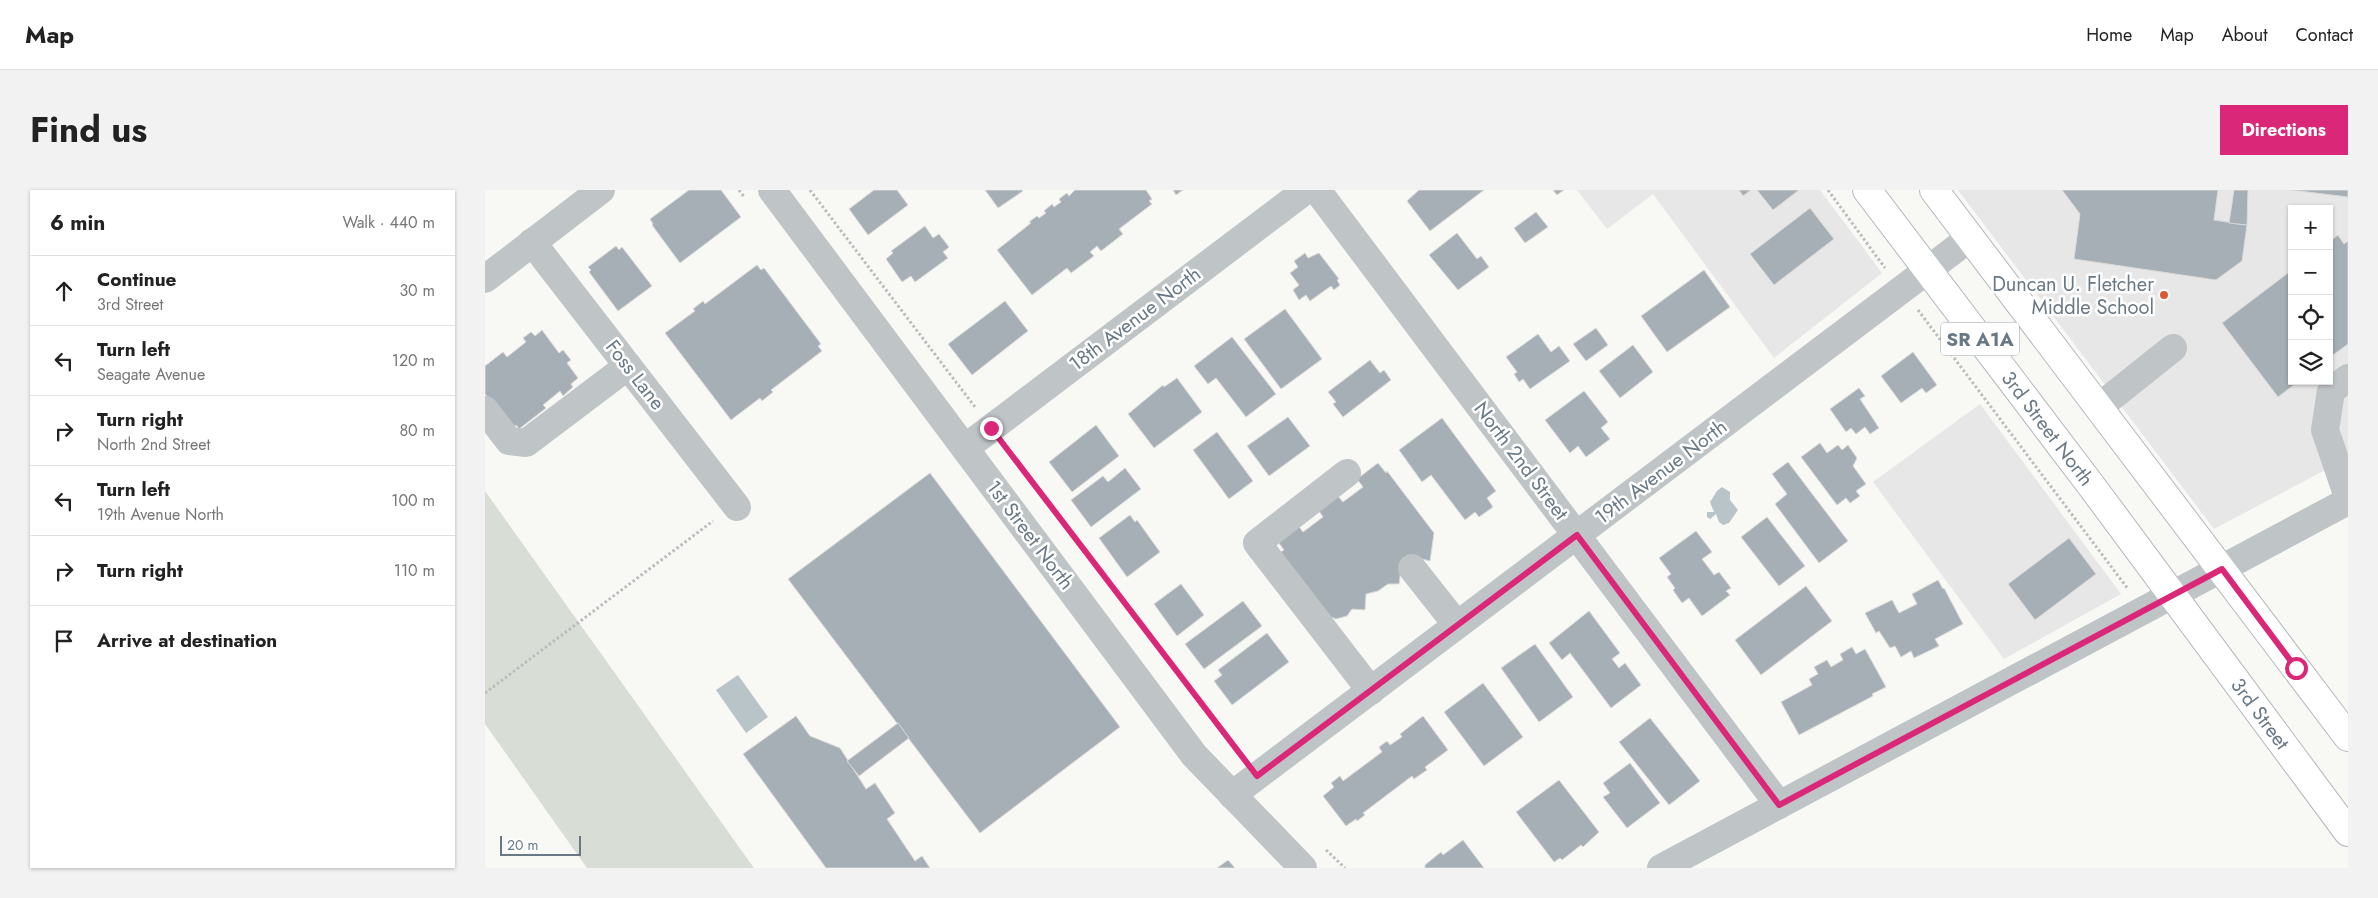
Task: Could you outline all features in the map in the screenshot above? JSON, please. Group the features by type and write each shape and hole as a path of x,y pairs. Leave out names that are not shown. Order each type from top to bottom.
{"main road":[{"name":"3rd Street North","path":"1867,190 2093,488 2172,596"},
{"name":"SR A1A","path":"1934,190 2348,737"},
{"name":"3rd Street","path":"2172,596 2348,832"}],"street":[{"path":"485,278 601,190"},
{"name":"1st Street North","path":"772,190 1194,754 1303,868"},
{"name":"18th Avenue North","path":"965,448 1306,190"},
{"name":"North 2nd Street","path":"1317,190 1779,805"},
{"name":"19th Avenue North","path":"1232,795 1970,238"},
{"name":"Foss Lane","path":"532,242 737,507"},
{"path":"2099,407 2173,348"},
{"path":"485,410 509,441 526,443 628,366"},
{"path":"2348,378 2331,391 2325,430 2348,497"},
{"path":"1347,473 1257,542 1371,691"},
{"path":"1661,868 2348,501"},
{"path":"1412,568 1457,625"}],"path":[{"path":"810,190 1257,776"},
{"path":"1827,190 2145,611"},
{"path":"485,693 722,514 737,507"},
{"path":"1324,848 1345,868"}],"shaded area":[{"path":"1577,190 1820,190 1882,273 1774,358 1653,194 1607,229"},
{"name":"Duncan U. Fletcher Middle School","path":"1958,190 2348,190 2348,458 2214,529"},
{"path":"1980,404 2121,594 2004,659 1873,482"},
{"path":"1722,487 1730,492 1730,500 1738,510 1729,523 1723,525 1719,522 1716,514 1710,519 1707,517 1707,512 1714,512 1710,502"},
{"path":"485,491 754,868 587,868 485,724"},
{"path":"738,675 768,717 746,733 716,690"}],"building":[{"path":"689,190 721,190 741,217 680,263 652,225 650,219"},
{"path":"874,190 897,190 908,205 868,235 849,209"},
{"path":"985,190 1022,190 1023,191 998,208"},
{"path":"1075,190 1146,190 1152,199 1149,201 1152,204 1119,229 1123,234 1101,251 1097,246 1090,252 1094,256 1071,273 1067,268 1032,295 997,250 1031,223 1029,222 1037,216 1039,218 1046,213 1044,211 1052,204 1054,207 1061,202 1059,199 1067,193 1069,196"},
{"path":"1173,190 1183,190 1176,195"},
{"path":"1419,190 1484,190 1430,231 1407,201"},
{"path":"1553,190 1564,190 1557,195"},
{"path":"1739,190 1751,190 1743,196"},
{"path":"1757,190 1799,190 1773,210"},
{"path":"2062,190 2218,190 2214,220 2247,225 2242,261 2216,280 2074,259 2080,214"},
{"path":"2234,190 2248,190 2247,225 2229,223"},
{"path":"2291,190 2348,190 2348,197"},
{"path":"1810,208 1834,239 1774,285 1750,254"},
{"path":"1536,212 1548,227 1525,243 1514,228"},
{"path":"925,226 933,238 939,234 949,247 943,252 948,258 915,282 911,276 902,282 886,259 893,253 891,251"},
{"path":"1457,233 1477,259 1481,256 1489,267 1458,290 1429,255"},
{"path":"2338,235 2344,244 2348,241 2348,344 2333,355 2333,250 2333,239"},
{"path":"616,246 619,250 622,247 652,286 618,311 589,272 591,270 588,267"},
{"path":"1305,253 1308,258 1319,253 1339,279 1337,280 1340,285 1334,290 1331,286 1310,301 1306,295 1299,300 1293,290 1299,285 1290,273 1298,267 1294,261"},
{"path":"757,265 761,270 764,268 821,344 818,346 822,351 771,390 773,392 762,401 760,398 731,420 665,333 695,311 693,309 703,301 705,304"},
{"path":"1704,270 1730,307 1667,352 1641,316"},
{"path":"2288,273 2288,385 2294,385 2278,397 2222,323"},
{"path":"1005,301 1028,331 972,375 948,344"},
{"path":"1285,309 1322,359 1281,389 1244,339"},
{"path":"1596,328 1608,345 1586,361 1573,344"},
{"path":"542,330 559,353 563,350 571,360 567,363 578,378 571,384 573,387 563,396 560,391 543,405 546,408 519,429 516,425 512,428 485,394 485,366 503,352 507,357 526,342 523,338 531,332 535,336"},
{"path":"1538,334 1551,352 1559,346 1570,361 1530,389 1523,379 1519,382 1514,374 1517,372 1506,357"},
{"path":"1232,337 1276,394 1246,417 1216,378 1208,384 1194,366"},
{"path":"1633,345 1653,372 1620,398 1599,371"},
{"path":"1913,352 1937,385 1926,393 1922,388 1901,403 1881,376"},
{"path":"1370,360 1380,373 1384,370 1391,380 1343,417 1333,404 1336,402 1328,392"},
{"path":"1177,378 1202,412 1154,448 1128,414 1163,385 1164,387"},
{"path":"1859,388 1865,396 1860,399 1879,428 1870,434 1865,427 1856,434 1851,428 1846,432 1830,409"},
{"path":"1584,391 1608,422 1601,428 1610,439 1586,457 1578,446 1570,453 1545,420"},
{"path":"1288,417 1310,446 1269,476 1247,446"},
{"path":"1442,418 1496,491 1487,498 1493,507 1479,517 1475,512 1465,520 1431,475 1422,482 1399,450"},
{"path":"1096,425 1119,456 1072,492 1049,462"},
{"path":"1217,432 1253,481 1229,499 1193,450"},
{"path":"1820,443 1827,453 1838,445 1842,450 1848,445 1857,458 1853,466 1866,484 1856,491 1860,496 1850,503 1846,498 1837,505 1801,457"},
{"path":"1788,462 1848,541 1819,563 1775,504 1787,494 1772,474"},
{"path":"1378,463 1386,473 1387,471 1434,533 1430,561 1418,558 1401,569 1399,584 1388,584 1378,591 1366,594 1365,610 1352,609 1347,616 1336,619 1326,615 1279,553 1284,550 1276,539 1297,524 1303,532 1323,517 1317,508 1336,494 1343,502 1363,487 1357,479"},
{"path":"1125,468 1141,489 1091,527 1071,500 1103,476 1108,482"},
{"path":"930,473 1120,727 980,833 788,579"},
{"path":"1130,515 1135,522 1137,520 1160,552 1127,577 1099,538"},
{"path":"1767,517 1805,566 1779,586 1741,537"},
{"path":"1696,531 1712,552 1702,559 1714,575 1719,572 1731,588 1726,591 1730,595 1702,616 1689,598 1682,603 1667,577 1671,574 1659,558"},
{"path":"2069,538 2096,574 2035,620 2008,584"},
{"path":"1938,580 1963,624 1935,639 1939,646 1914,658 1911,651 1901,657 1895,646 1890,648 1879,631 1876,633 1865,613 1892,600 1899,613 1917,604 1912,594"},
{"path":"1181,584 1204,615 1177,636 1154,604"},
{"path":"1806,586 1832,621 1761,675 1735,640"},
{"path":"1243,601 1262,626 1204,669 1185,644"},
{"path":"1589,611 1620,653 1612,659 1619,668 1625,663 1641,685 1611,708 1570,653 1562,660 1549,643"},
{"path":"1267,633 1289,662 1232,705 1214,681 1222,675 1218,670"},
{"path":"1535,644 1573,697 1539,722 1501,668"},
{"path":"1852,647 1856,654 1865,649 1886,687 1872,694 1873,696 1799,735 1781,702 1812,685 1809,679 1818,674 1814,667 1827,660 1831,667 1843,660 1840,654"},
{"path":"1483,683 1523,737 1484,766 1444,712"},
{"path":"796,716 810,736 840,748 866,789 875,783 895,813 887,819 915,861 922,856 930,868 826,868 743,754"},
{"path":"1423,716 1448,750 1425,767 1427,770 1414,779 1412,776 1363,813 1365,815 1346,826 1323,796 1334,787 1331,783 1340,776 1343,781 1382,752 1379,747 1387,741 1390,745 1402,737 1400,734"},
{"path":"1650,718 1700,781 1669,805 1619,742"},
{"path":"898,723 909,738 859,776 847,761"},
{"path":"1630,763 1660,803 1627,828 1603,797 1610,793 1603,783"},
{"path":"1559,780 1599,832 1583,847 1581,845 1562,860 1560,858 1554,862 1516,812"},
{"path":"1463,840 1484,868 1425,868 1425,865 1441,852 1443,855"},
{"path":"1228,860 1235,868 1217,868"}],"place":[{"name":"Duncan U. Fletcher Middle School","path":"2164,295"}],"route":[{"path":"991,428 1231,745 1257,776 1577,535 1779,805 2222,569 2296,668"}]}
